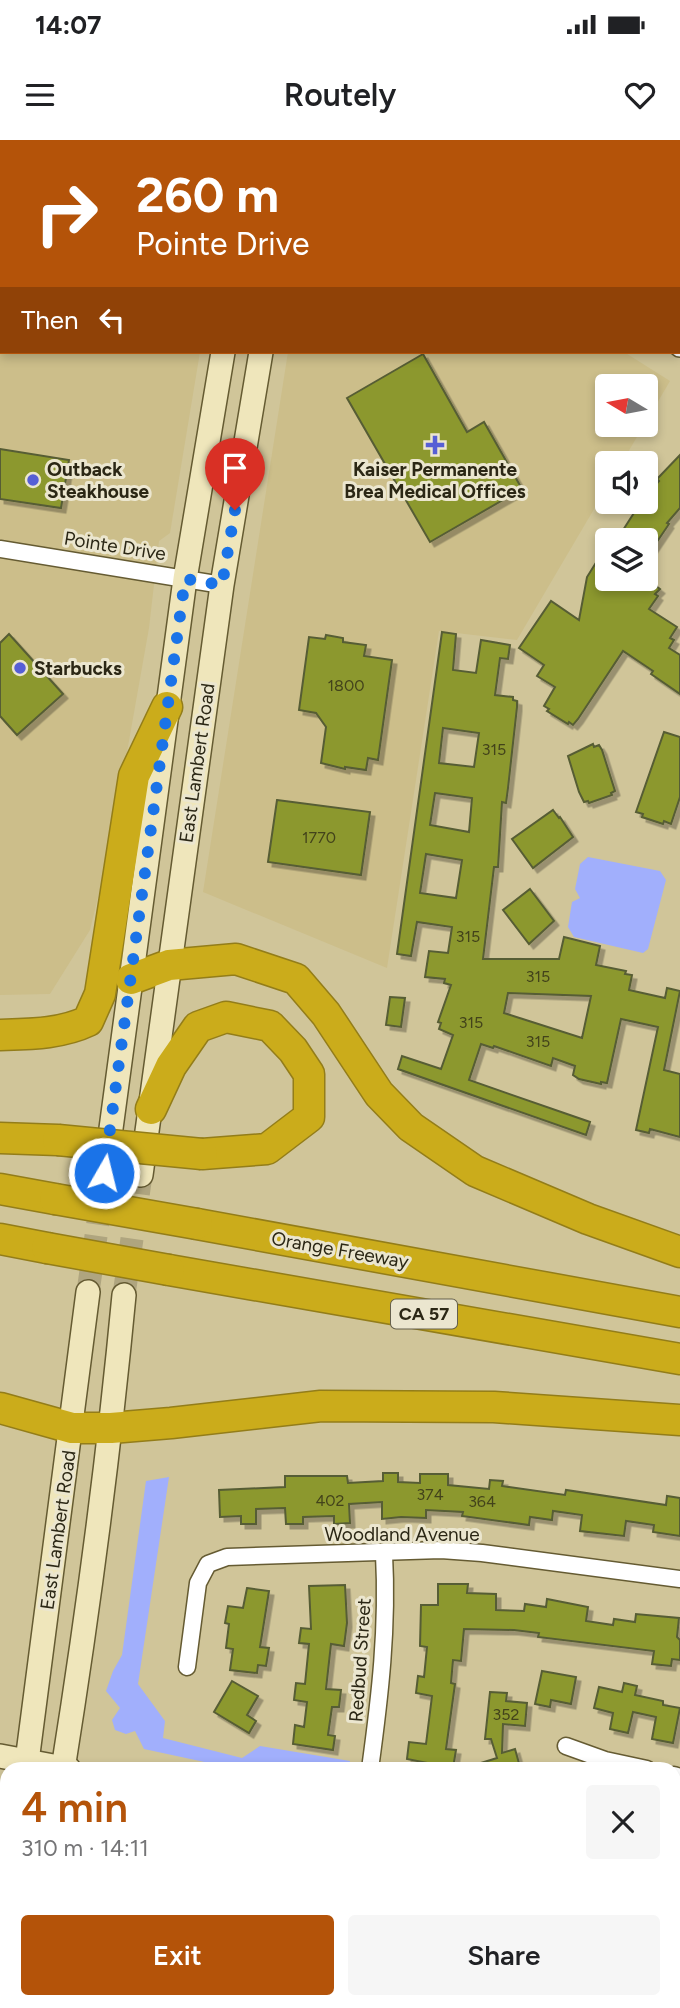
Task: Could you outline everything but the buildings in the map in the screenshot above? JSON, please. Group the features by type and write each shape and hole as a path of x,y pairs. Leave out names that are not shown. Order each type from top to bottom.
{"highway":[{"path":"0,1035 62,1030 88,1021 100,994 134,776 167,707"},
{"path":"131,979 169,965 236,958 296,979 326,1014 379,1094 411,1127 475,1171 587,1219 680,1252"},
{"path":"0,1138 58,1140 202,1154 267,1149 309,1117 309,1074 293,1050 270,1026 226,1017 198,1027 170,1066 151,1109"},
{"name":"Orange Freeway","path":"0,1189 680,1312"},
{"name":"CA 57","path":"0,1239 680,1359"},
{"path":"0,1408 72,1427 111,1428 321,1406 494,1407 680,1420"}],"main road":[{"name":"East Lambert Road","path":"104,1173 185,579 223,354"},
{"name":"East Lambert Road","path":"141,1175 222,585 261,354"},
{"name":"East Lambert Road","path":"27,1762 89,1292"},
{"name":"East Lambert Road","path":"66,1762 111,1428 124,1295"},
{"path":"0,1756 18,1762"}],"street":[{"name":"Pointe Drive","path":"0,549 222,585"},
{"name":"Woodland Avenue","path":"187,1667 198,1583 208,1564 227,1557 441,1550 680,1579"},
{"name":"Redbud Street","path":"371,1762 383,1678 387,1604 384,1553"},
{"path":"566,1746 614,1762"}],"shaded area":[{"path":"0,354 200,354 170,533 159,541 149,628 127,752 126,782 90,930 50,994 0,995"},
{"path":"288,354 627,354 670,381 658,402 658,374 595,374 595,438 636,438 629,451 595,451 595,507 517,640 439,631 387,968 203,892"},
{"path":"588,857 660,871 666,880 648,949 643,953 574,937 568,927 572,902 580,898 575,889 580,864"},
{"path":"169,1477 138,1684 165,1721 163,1738 242,1758 260,1746 350,1762 204,1762 144,1749 135,1731 126,1734 115,1730 112,1720 120,1708 106,1691 122,1655 146,1481"}],"tunnel":[{"path":"88,1292 105,1173"},
{"path":"124,1295 141,1175"}],"place":[{"name":"Kaiser Permanente Brea Medical Offices","path":"435,445"},
{"name":"Outback Steakhouse","path":"33,480"},
{"name":"Starbucks","path":"20,668"}],"route":[{"path":"104,1173 185,579 222,585 235,510"}]}
